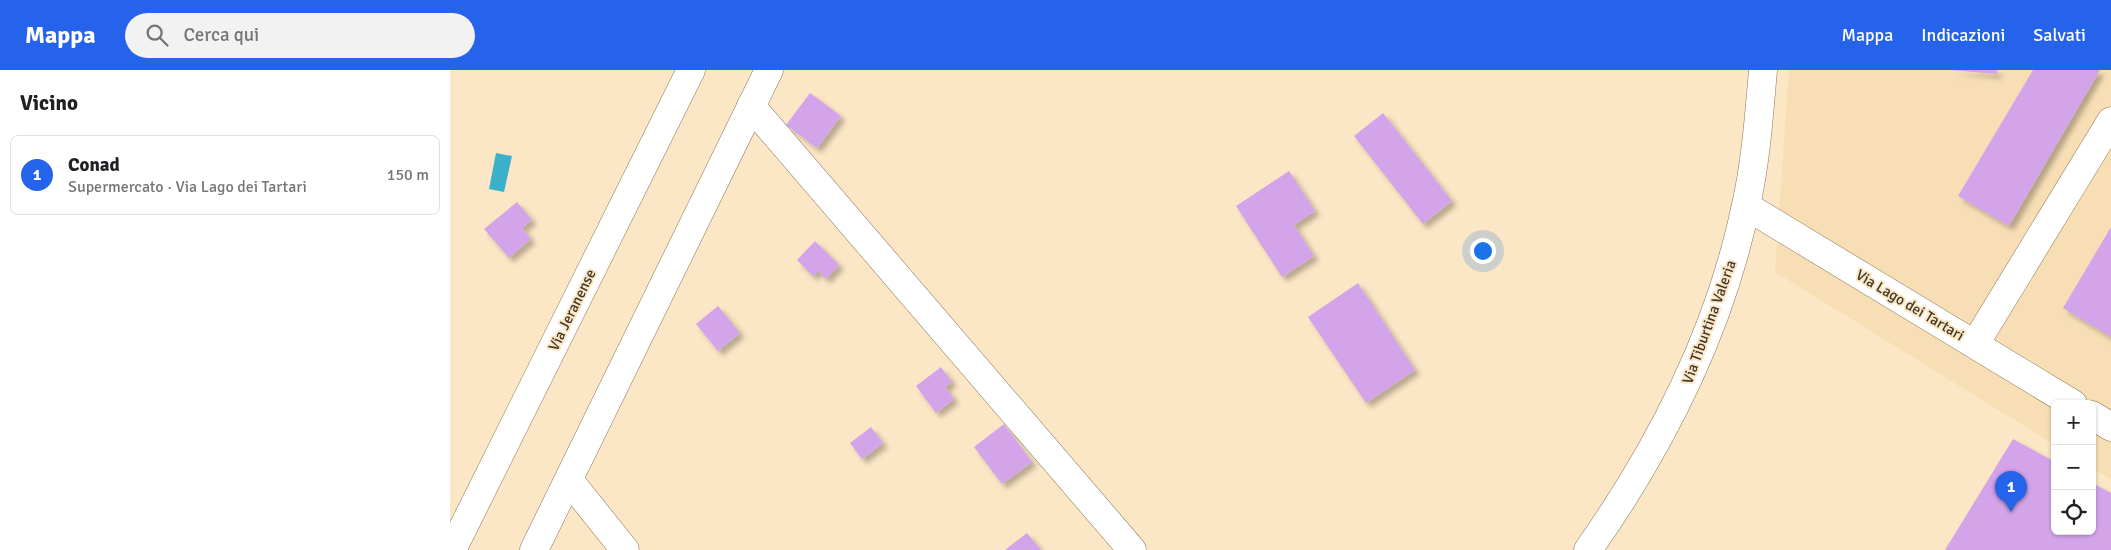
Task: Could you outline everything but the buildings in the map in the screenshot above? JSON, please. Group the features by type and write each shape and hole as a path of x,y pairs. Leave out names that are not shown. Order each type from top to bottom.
{"street":[{"name":"Via Jeranense","path":"452,550 691,70"},
{"path":"534,550 769,70"},
{"name":"Via Tiburtina Valeria","path":"1588,550 1638,475 1673,412 1698,358 1726,283 1746,206 1756,145 1763,70"},
{"path":"751,106 1132,550"},
{"path":"1975,344 2111,122"},
{"name":"Via Lago dei Tartari","path":"1746,206 2066,400"},
{"path":"2096,418 2111,427"},
{"path":"569,480 625,550"}],"shaded area":[{"path":"1789,70 2111,70 2111,479 2096,470 2096,400 2051,400 2051,443 1775,272"}],"water":[{"path":"496,153 512,156 504,192 489,189"}],"place":[{"name":"Conad","path":"2011,512"}]}
